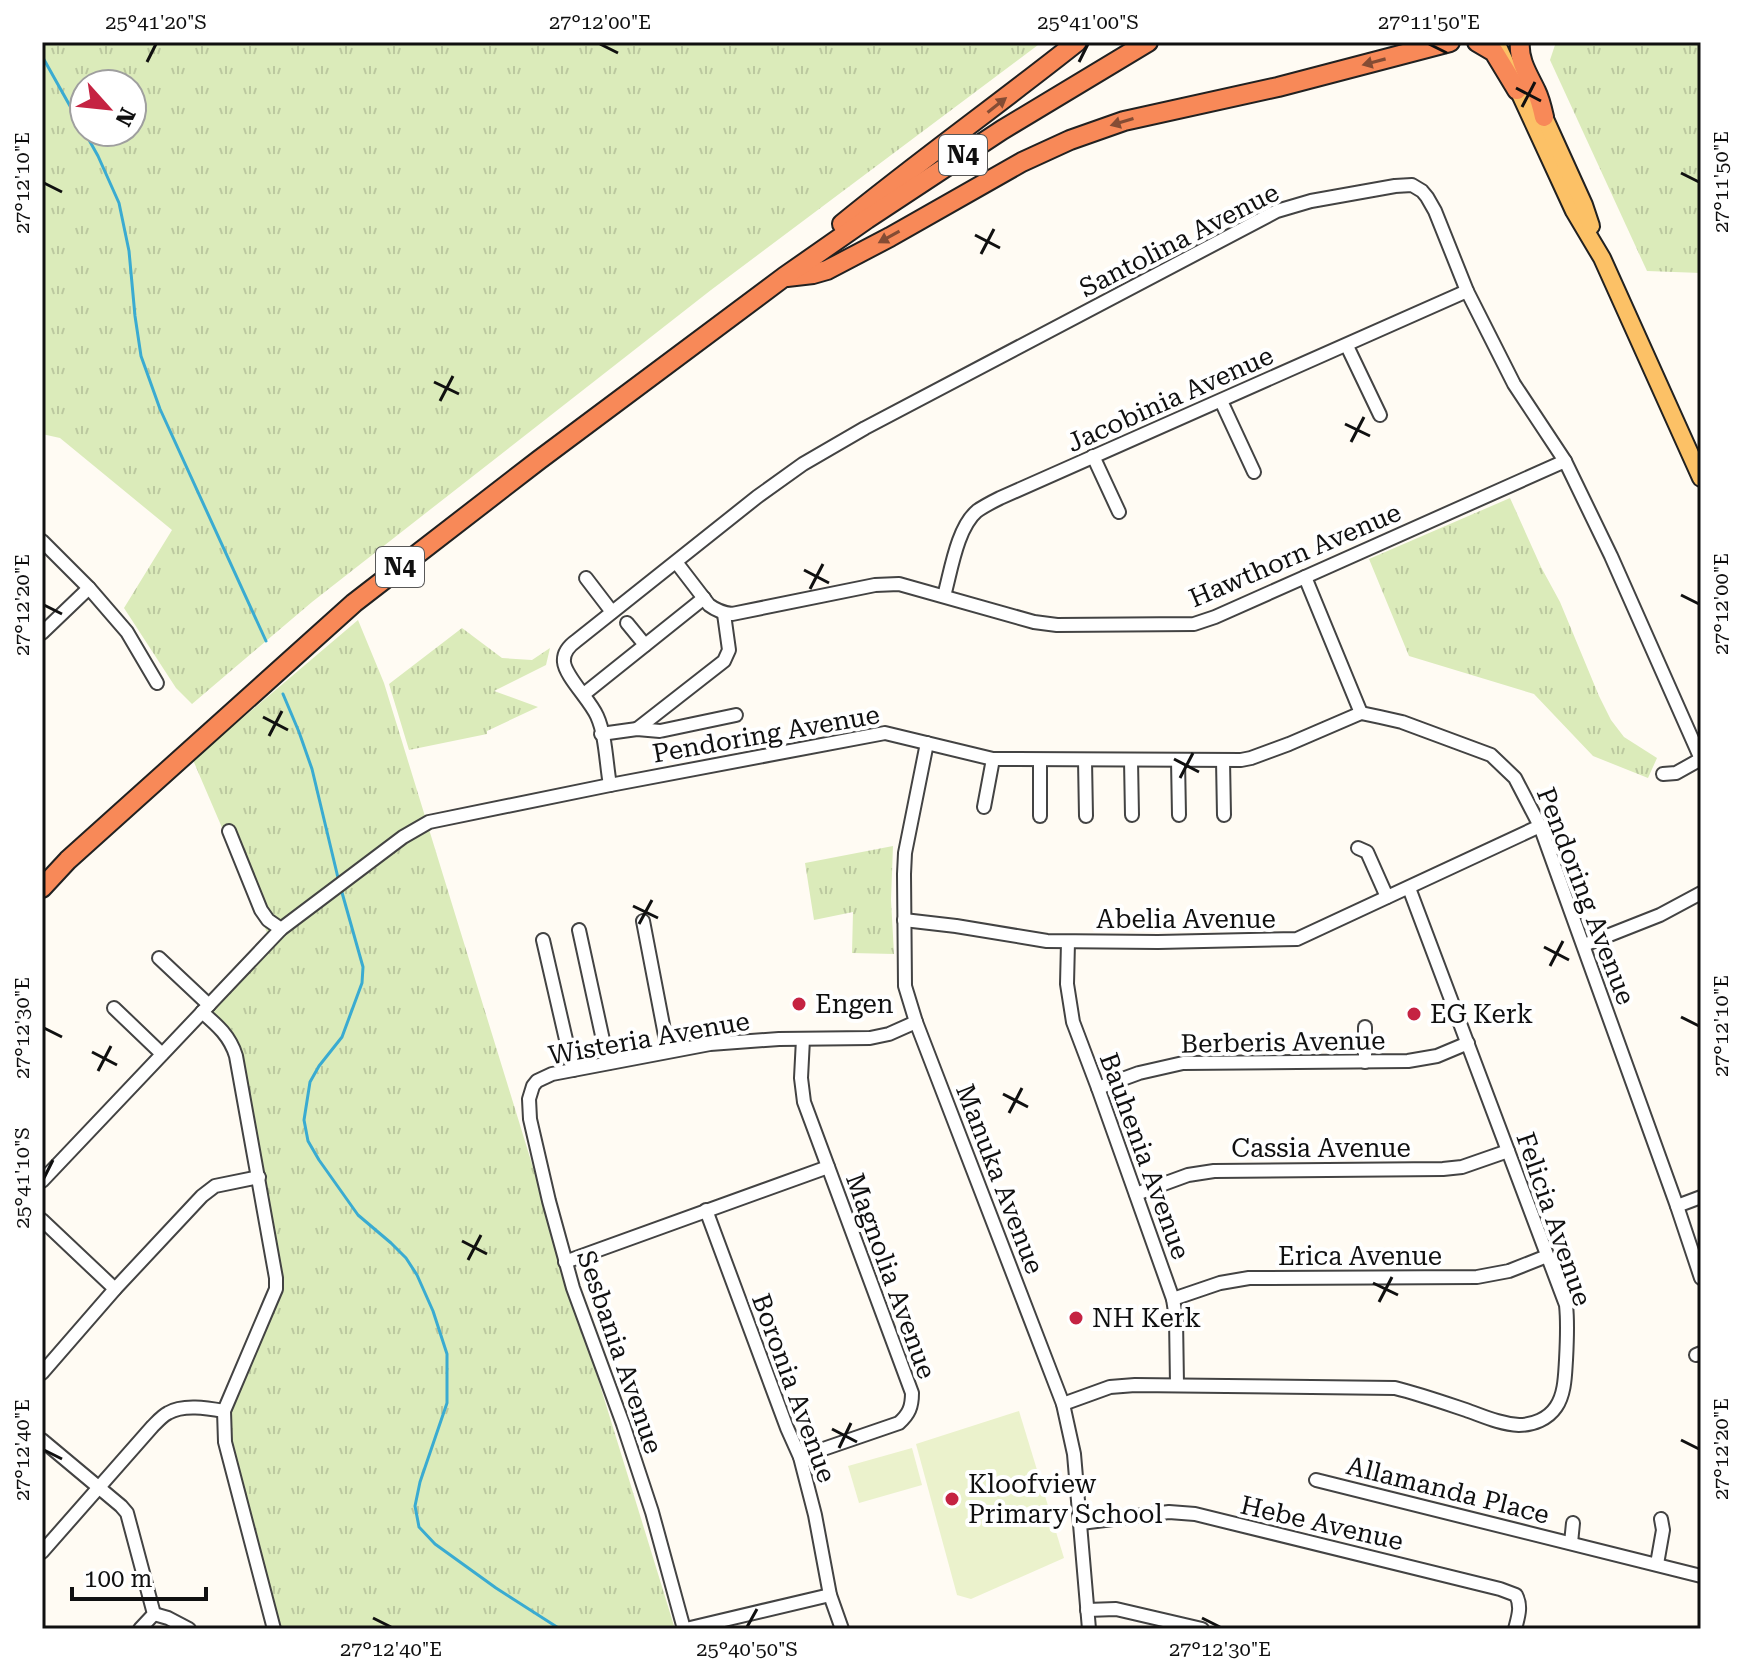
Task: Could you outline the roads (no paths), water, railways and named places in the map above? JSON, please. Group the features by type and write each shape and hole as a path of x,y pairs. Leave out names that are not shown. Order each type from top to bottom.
{"highway":[{"path":"784,277 802,256 870,201 1077,42"},
{"name":"N4","path":"42,888 68,860 354,603 539,460 784,277 890,204 976,147 1148,42"},
{"path":"784,277 827,270 1022,162 1070,140 1124,121 1278,87 1450,42"},
{"path":"1477,42 1494,52 1517,90"},
{"path":"1520,42 1519,50 1544,117"}],"main road":[{"path":"1496,42 1574,211 1602,258"},
{"path":"1508,42 1584,205 1602,258 1701,478"}],"street":[{"name":"Santolina Avenue","path":"610,785 599,721 565,667 563,658 568,647 757,497 865,428 1286,208 1412,185 1422,191 1435,211 1467,291 1514,384 1565,461 1611,556 1701,759"},
{"name":"Jacobinia Avenue","path":"944,596 964,529 979,510 1093,456 1467,291"},
{"path":"1347,346 1380,415"},
{"path":"1221,401 1254,472"},
{"path":"1093,456 1119,512"},
{"name":"Hawthorn Avenue","path":"724,614 875,585 899,584 1034,622 1057,625 1194,624 1565,461"},
{"path":"42,541 127,632 157,683"},
{"path":"637,729 724,661 729,650 724,614 716,611 704,598 676,562"},
{"path":"1305,577 1361,713"},
{"path":"586,578 612,612"},
{"path":"42,633 89,588"},
{"path":"584,694 704,598"},
{"path":"627,623 645,645"},
{"name":"Pendoring Avenue","path":"42,1181 281,929 403,837 429,822 885,733 993,759 1223,760 1251,758 1361,713 1402,722 1491,755 1515,778 1540,826 1701,1278"},
{"path":"601,734 637,729 660,731 736,715"},
{"name":"Manuka Avenue","path":"927,743 905,853 905,986 916,1022 1063,1404 1074,1454 1089,1629"},
{"path":"984,807 993,759"},
{"path":"1663,774 1676,773 1701,759"},
{"path":"1040,760 1040,816"},
{"path":"1085,760 1086,816"},
{"path":"1131,760 1132,815"},
{"path":"1178,760 1179,815"},
{"path":"1223,760 1224,815"},
{"name":"Abelia Avenue","path":"904,920 1047,941 1297,939 1540,826"},
{"path":"229,831 261,910 268,920 281,929"},
{"path":"1358,848 1367,852 1387,897"},
{"name":"Felicia Avenue","path":"1063,1404 1110,1387 1177,1385 1395,1388 1519,1425 1535,1423 1557,1407 1565,1378 1566,1305 1409,888"},
{"path":"1584,945 1660,915 1701,893"},
{"path":"643,921 668,1051"},
{"path":"579,930 608,1063"},
{"path":"543,940 573,1070"},
{"name":"Bauhenia Avenue","path":"1068,942 1068,1002 1079,1041 1173,1299 1177,1385"},
{"path":"159,958 231,1040 259,1177 276,1289 224,1411 225,1442 274,1629"},
{"path":"114,1008 162,1054"},
{"name":"Wisteria Avenue","path":"533,1086 548,1075 668,1051 737,1041 870,1038 889,1034 916,1022"},
{"path":"1365,1027 1365,1062"},
{"name":"Magnolia Avenue","path":"800,1457 899,1423 906,1417 912,1403 912,1393 804,1102 801,1078 803,1039"},
{"name":"Berberis Avenue","path":"1098,1088 1139,1073 1183,1063 1419,1060 1468,1043"},
{"name":"Sesbania Avenue","path":"533,1086 529,1099 530,1119 565,1262 652,1512 685,1629"},
{"name":"Cassia Avenue","path":"1136,1194 1188,1175 1214,1171 1452,1168 1481,1162 1508,1151"},
{"path":"565,1262 828,1167"},
{"path":"42,1373 115,1289 210,1189 259,1177"},
{"path":"1677,1206 1701,1197"},
{"name":"Boronia Avenue","path":"706,1210 800,1457 830,1595 842,1629"},
{"path":"42,1220 115,1289"},
{"name":"Erica Avenue","path":"1173,1299 1220,1283 1249,1278 1477,1277 1509,1271 1547,1256"},
{"path":"42,1552 167,1413 190,1408 224,1411"},
{"path":"42,1440 127,1513 154,1614"},
{"name":"Allamanda Place","path":"1316,1480 1701,1576"},
{"name":"Hebe Avenue","path":"1081,1523 1169,1512 1195,1514 1500,1589 1516,1595 1519,1601 1515,1629"},
{"path":"1657,1564 1663,1530 1661,1519"},
{"name":"Allamanda Place","path":"1571,1543 1573,1523"},
{"path":"685,1629 830,1595"},
{"path":"1087,1610 1138,1612 1202,1629"},
{"path":"140,1629 154,1614"},
{"path":"154,1614 189,1629"}],"waterway":[{"path":"42,56 98,156 119,203 129,251 141,356 160,409 266,641"},
{"path":"283,694 312,769 339,882"},
{"path":"341,889 363,967 362,983 342,1037 310,1082 304,1120 308,1141 358,1215 406,1258 417,1275 447,1354 447,1403 420,1482 415,1506 419,1527 435,1544 560,1629"}],"place":[{"name":"Engen","path":"799,1004"},
{"name":"EG Kerk","path":"1414,1014"},
{"name":"NH Kerk","path":"1076,1318"},
{"name":"Kloofview Primary School","path":"952,1499"}]}
